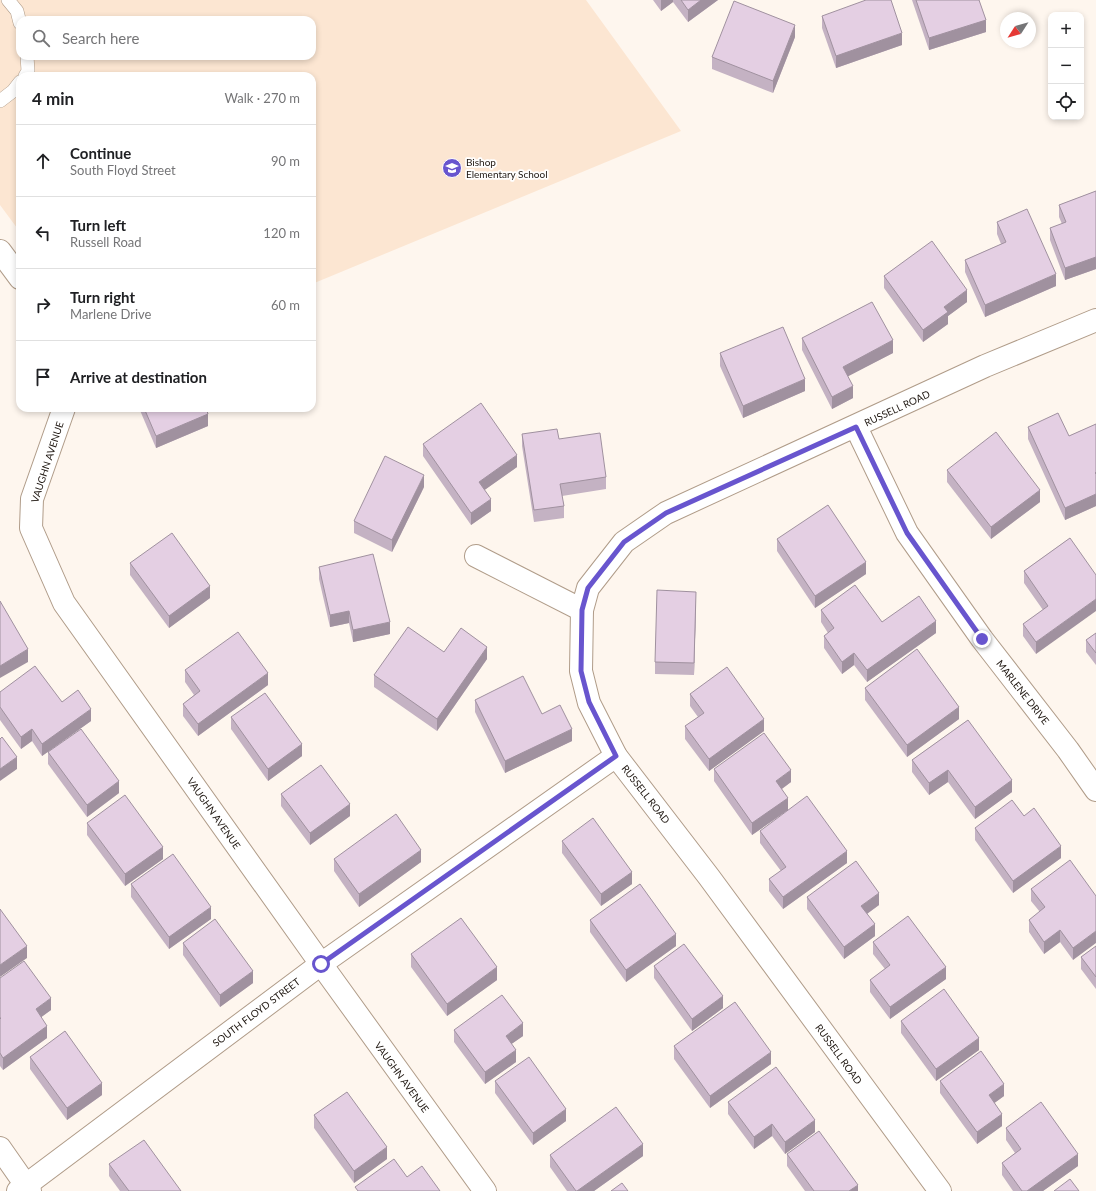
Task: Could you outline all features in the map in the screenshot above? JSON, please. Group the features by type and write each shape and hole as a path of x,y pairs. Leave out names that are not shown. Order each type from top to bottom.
{"street":[{"path":"0,251 16,273"},
{"name":"RUSSELL ROAD","path":"940,1191 709,877 616,756 589,702 581,671 582,610 588,588 624,542 666,513 986,366 1096,320"},
{"name":"VAUGHN AVENUE","path":"63,412 32,500 32,528 64,603 485,1191"},
{"name":"MARLENE DRIVE","path":"856,427 907,533 982,639 1068,750 1096,790"},
{"path":"476,556 582,610"},
{"name":"SOUTH FLOYD STREET","path":"24,1189 321,964 616,756"},
{"path":"0,1148 24,1189"}],"lane":[{"path":"8,0 17,11 18,16"},
{"path":"27,60 27,72"},
{"path":"0,101 16,87"}],"shaded area":[{"name":"Bishop Elementary School","path":"0,0 586,0 681,131 316,282 316,72 16,72 16,227 0,205"}],"building":[{"path":"681,0 701,0 688,10"},
{"path":"866,0 891,0 902,33 836,56 822,16"},
{"path":"916,0 979,0 986,20 929,38"},
{"path":"734,1 795,25 773,81 712,57"},
{"path":"1096,191 1096,257 1065,268 1050,228 1066,222 1059,205"},
{"path":"1027,209 1056,274 985,305 965,260 1006,242 997,222"},
{"path":"932,241 967,290 944,307 948,312 923,330 884,276"},
{"path":"872,302 893,340 843,367 853,386 832,397 802,338"},
{"path":"783,327 805,379 743,406 720,353"},
{"path":"481,403 517,455 479,482 491,499 471,513 423,444"},
{"path":"146,412 207,412 208,414 156,436"},
{"path":"1058,413 1069,436 1096,424 1096,494 1065,508 1028,427"},
{"path":"557,429 559,439 600,433 606,477 560,484 564,506 534,510 522,434"},
{"path":"996,432 1040,490 991,527 947,470"},
{"path":"385,456 424,475 392,540 354,521"},
{"path":"828,505 866,562 815,596 777,539"},
{"path":"172,533 210,586 169,616 130,563"},
{"path":"1070,538 1096,575 1096,599 1036,642 1023,624 1048,606 1024,571"},
{"path":"373,554 390,622 353,630 349,611 330,615 319,567"},
{"path":"855,585 882,622 919,596 936,621 867,670 854,653 842,662 824,636 834,628 821,610"},
{"path":"657,590 696,592 694,663 655,662"},
{"path":"0,601 28,649 0,666"},
{"path":"408,627 444,652 461,628 487,647 437,719 374,675"},
{"path":"238,632 268,673 198,724 183,704 200,691 185,670"},
{"path":"1096,633 1096,653 1086,640"},
{"path":"917,649 959,707 907,745 865,688"},
{"path":"35,666 62,702 78,690 91,709 42,744 32,729 21,737 0,707 0,692"},
{"path":"727,667 764,719 709,759 685,726 704,713 690,694"},
{"path":"523,676 542,714 560,705 572,729 505,761 475,700"},
{"path":"265,693 302,744 268,769 231,717"},
{"path":"968,720 1012,780 975,807 948,770 929,783 912,760"},
{"path":"81,729 119,781 87,805 48,752"},
{"path":"764,733 791,770 776,781 788,798 752,823 714,769"},
{"path":"2,737 17,757 0,769 0,739"},
{"path":"321,765 350,804 310,833 281,794"},
{"path":"125,795 163,847 125,874 87,823"},
{"path":"807,796 847,851 783,897 769,879 786,867 760,831"},
{"path":"1012,800 1024,816 1034,808 1061,846 1013,881 975,828"},
{"path":"396,814 421,850 359,894 334,859"},
{"path":"593,818 632,872 601,894 562,841"},
{"path":"173,854 211,907 169,937 131,884"},
{"path":"1070,860 1096,896 1096,931 1073,948 1060,930 1044,942 1029,920 1045,907 1031,889"},
{"path":"856,861 879,893 861,906 875,924 844,947 807,897"},
{"path":"640,884 676,934 626,970 590,920"},
{"path":"0,909 27,946 0,965"},
{"path":"908,916 946,967 890,1007 870,980 890,965 873,942"},
{"path":"461,918 497,967 447,1004 411,954"},
{"path":"215,919 253,971 220,995 183,943"},
{"path":"684,944 723,996 692,1019 654,966"},
{"path":"1096,946 1096,977 1081,957"},
{"path":"24,961 51,998 36,1009 47,1026 3,1058 0,1053 0,978"},
{"path":"944,989 979,1038 936,1069 901,1021"},
{"path":"502,995 523,1023 506,1036 516,1050 485,1072 454,1030"},
{"path":"735,1002 771,1052 710,1096 674,1046"},
{"path":"65,1031 102,1083 67,1108 30,1057"},
{"path":"981,1051 1004,1084 989,1095 1002,1114 977,1132 940,1081"},
{"path":"529,1057 566,1109 533,1133 495,1081"},
{"path":"776,1067 815,1120 785,1142 772,1124 754,1137 728,1102"},
{"path":"347,1092 387,1147 354,1171 314,1115"},
{"path":"1041,1102 1078,1154 1027,1191 1022,1191 1002,1163 1021,1149 1006,1128"},
{"path":"616,1107 643,1144 576,1191 550,1155"},
{"path":"819,1131 858,1185 849,1191 814,1191 787,1154"},
{"path":"144,1140 181,1191 129,1191 109,1164"},
{"path":"394,1159 407,1177 422,1166 440,1191 358,1191 355,1187"},
{"path":"1070,1179 1079,1191 1054,1191"},
{"path":"622,1183 628,1191 611,1191"}],"place":[{"name":"Bishop Elementary School","path":"452,168"}],"route":[{"path":"321,964 616,756 589,702 581,671 582,610 588,588 624,542 666,513 856,427 907,533 982,639"}]}
